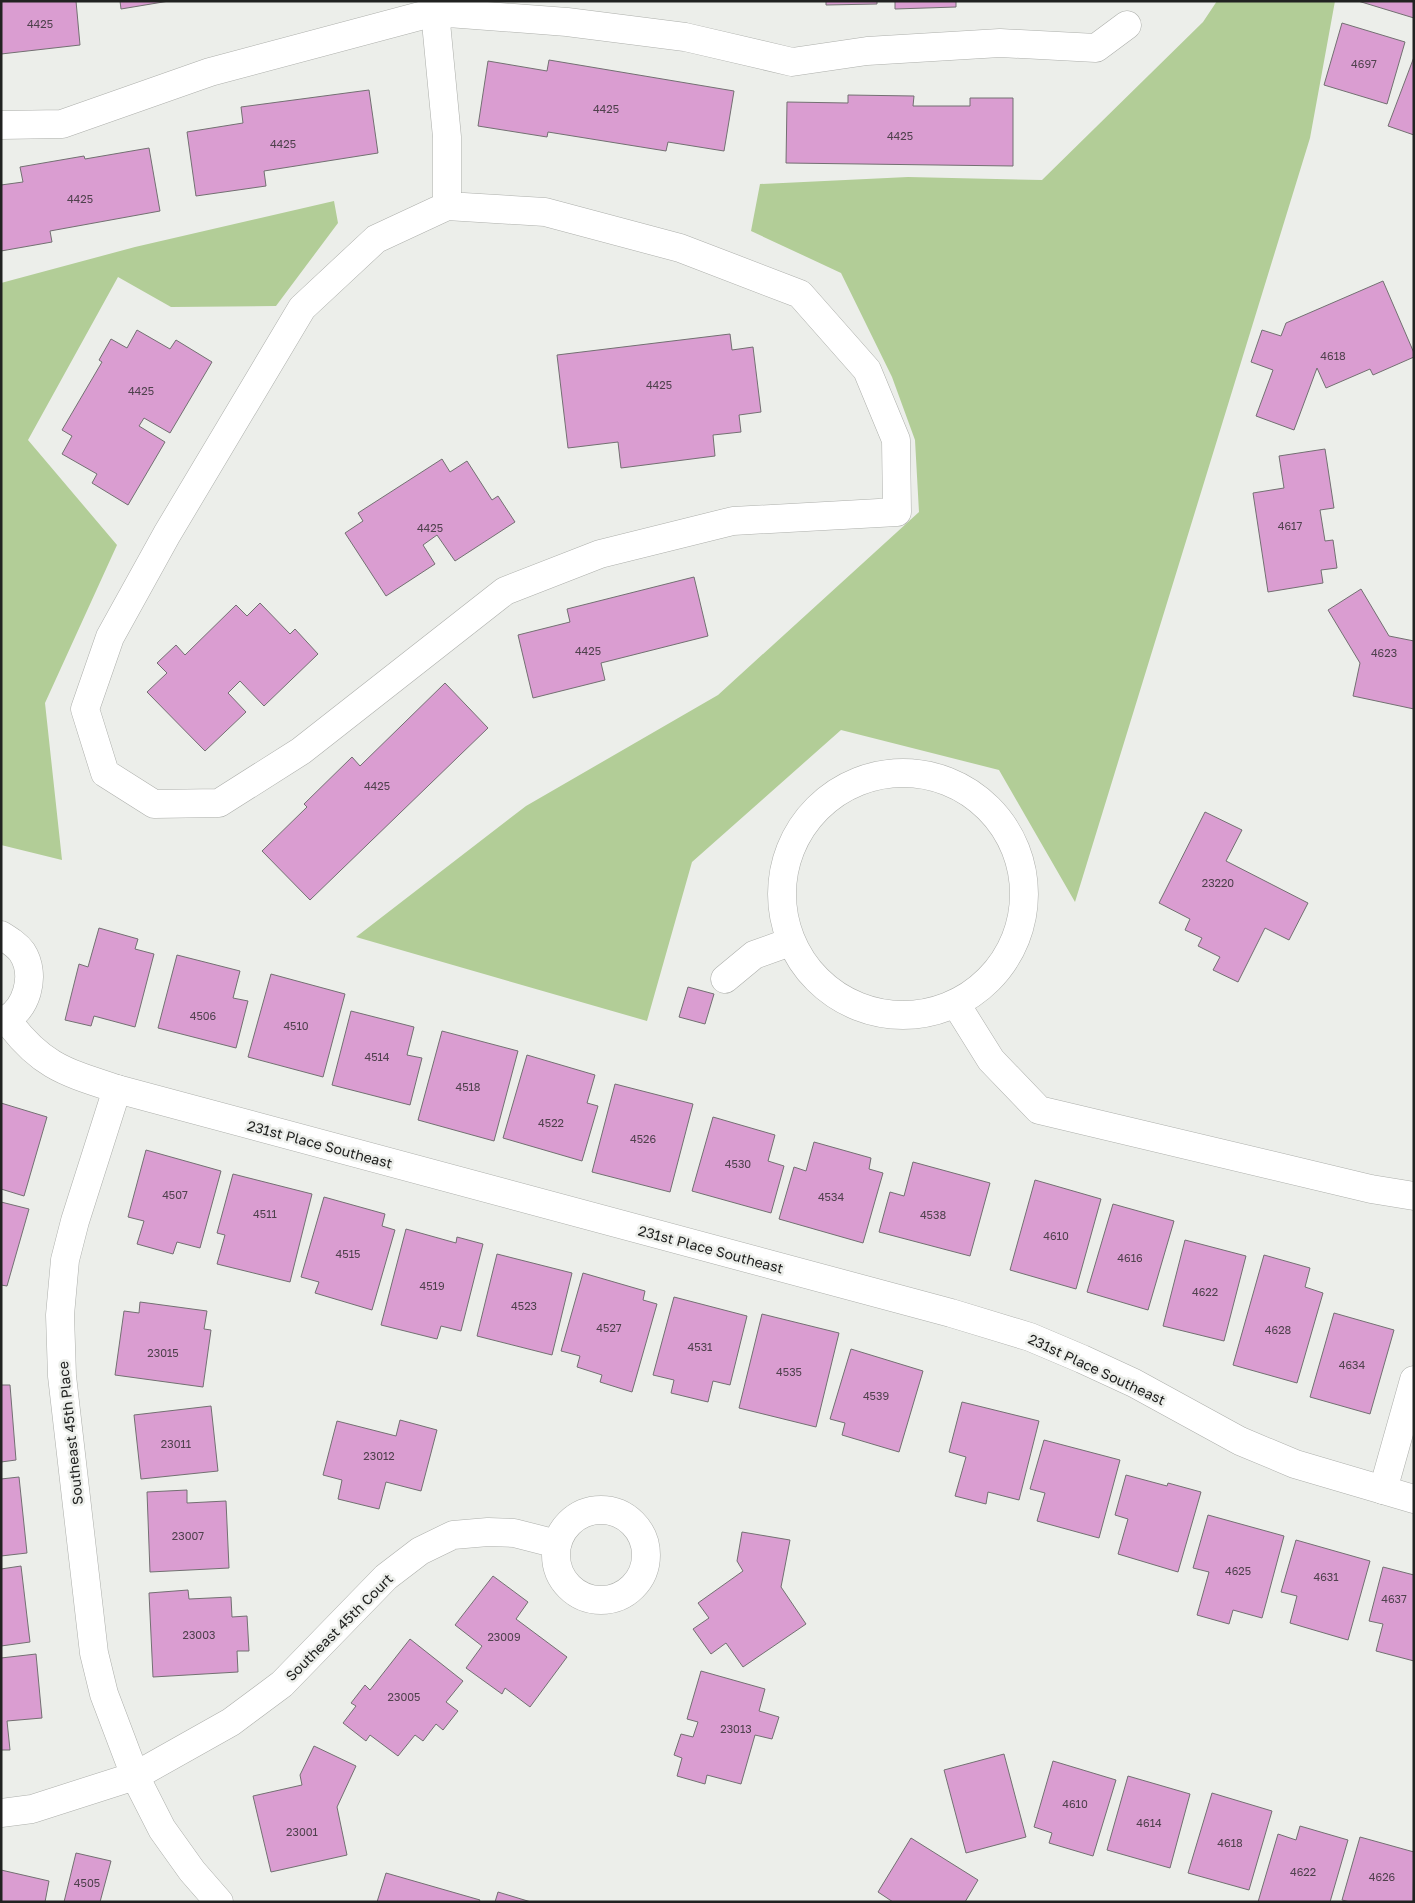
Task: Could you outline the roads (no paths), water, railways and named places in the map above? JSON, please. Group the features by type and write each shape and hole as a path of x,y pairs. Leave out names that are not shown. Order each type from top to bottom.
{"street":[{"path":"434,6 447,137 447,206"},
{"path":"1,125 62,124 210,72 434,6 685,37 792,62 867,51 1000,43 1096,48 1127,25"},
{"path":"447,206 545,212 680,248 800,294 867,370 896,440 897,512 733,522 600,554 505,591 301,751 219,803 154,804 105,773 85,709 110,637 167,534 302,308 376,239 447,206"},
{"path":"903,772 943,779 979,799 1006,829 1022,867 1024,908 1013,947 989,981 956,1004 918,1016 879,1014 842,1000 812,976 790,942 781,904 785,864 800,828 827,799 863,779 903,772"},
{"name":"231st Place Southeast","path":"1,935 12,942 22,953 28,967 29,982 26,997 18,1010 4,1021 42,1058 66,1072 117,1090 951,1313 1030,1337 1134,1383 1249,1445 1295,1464 1414,1499"},
{"path":"725,978 754,955 790,942"},
{"path":"956,1004 991,1060 1039,1110 1372,1189 1414,1196"},
{"name":"Southeast 45th Place","path":"117,1090 75,1221 65,1260 60,1315 62,1376 94,1652 104,1694 135,1776 162,1830 192,1871 219,1902"},
{"path":"1383,1490 1414,1380"},
{"name":"Southeast 45th Court","path":"1,1813 32,1809 135,1776 232,1722 282,1684 386,1577 420,1551 453,1535 488,1532 514,1533 557,1544"}]}
